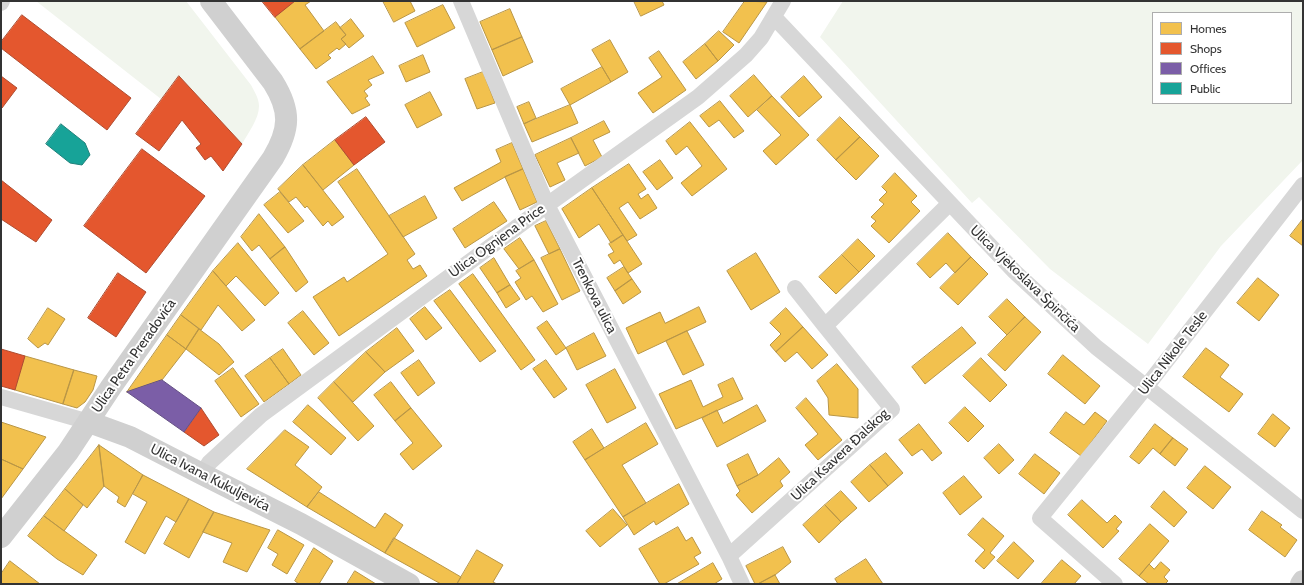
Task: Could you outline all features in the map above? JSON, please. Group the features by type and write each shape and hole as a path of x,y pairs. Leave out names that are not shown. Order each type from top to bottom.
{"main road":[{"name":"Ulica Petra Preradovića","path":"1,537 68,452 111,387 282,143 287,125 282,96 211,1"},
{"name":"Ulica Ivana Kukuljevića","path":"89,422 130,437 301,524 409,584"}],"street":[{"name":"Trenkova ulica","path":"460,1 547,205 729,556 742,584"},
{"name":"Ulica Ognjena Price","path":"202,474 208,463 261,415 547,205 698,97 746,55 761,38 783,1"},
{"name":"Ulica Vjekoslava Špinčića","path":"774,17 1015,272 1096,347 1303,511"},
{"name":"Ulica Nikole Tesle","path":"1115,584 1040,518 1146,387 1303,185"},
{"path":"825,326 950,203"},
{"name":"Ulica Ksavera Đalskog","path":"729,556 892,410 795,288"},
{"name":"Ulica Ivana Kukuljevića","path":"1,397 89,422"}],"shaded area":[{"path":"36,1 186,1 251,85 257,97 259,111 253,126 242,144 179,76 161,99"},
{"path":"843,1 1303,1 1303,160 1221,246 1148,344 1050,269 979,197 972,203 820,37"}],"building: Homes":[{"path":"295,1 311,1 305,5 324,31 300,49 275,17"},
{"path":"383,1 410,1 415,11 394,22"},
{"path":"634,1 662,1 664,5 641,16"},
{"path":"745,1 767,2 739,43 723,32"},
{"path":"443,5 455,28 417,47 405,23"},
{"path":"510,9 522,37 492,50 480,22"},
{"path":"351,19 364,36 349,48 341,39 346,35 340,28"},
{"path":"336,22 346,35 341,39 346,44 339,50 337,48 328,55 331,58 316,69 300,49"},
{"path":"719,31 734,45 718,61 705,44"},
{"path":"522,37 533,62 503,76 492,50"},
{"path":"610,40 628,72 611,82 592,50"},
{"path":"705,44 718,61 696,79 683,62"},
{"path":"659,51 686,90 653,113 638,93 662,77 649,58"},
{"path":"423,55 430,72 406,82 399,66"},
{"path":"373,56 384,73 368,80 372,85 364,91 368,96 365,98 370,105 352,114 327,82"},
{"path":"602,67 611,82 570,105 561,89"},
{"path":"483,72 495,103 477,109 465,79"},
{"path":"754,75 772,96 748,117 730,96"},
{"path":"804,76 822,97 799,117 781,97"},
{"path":"430,92 442,115 417,128 405,105"},
{"path":"772,96 809,135 776,165 763,151 781,135 757,110"},
{"path":"720,101 744,131 734,138 719,120 709,127 700,116"},
{"path":"529,102 536,118 524,124 517,107"},
{"path":"570,105 578,123 532,142 524,124"},
{"path":"840,117 860,137 836,160 817,140"},
{"path":"604,121 610,132 593,140 602,157 585,166 571,138"},
{"path":"690,122 727,169 692,196 681,183 702,166 687,146 676,155 666,141"},
{"path":"860,137 879,156 856,180 836,160"},
{"path":"571,138 579,153 557,163 565,180 550,187 535,155"},
{"path":"335,140 354,165 323,190 303,165"},
{"path":"512,143 523,169 505,177 462,201 454,188 501,162 496,150"},
{"path":"660,160 673,178 657,190 643,172"},
{"path":"629,164 646,189 638,194 641,199 648,194 657,208 640,219 628,202 619,208 637,235 627,241 592,188"},
{"path":"303,165 344,217 332,226 328,221 323,226 307,206 305,208 296,197 289,202 278,189"},
{"path":"357,169 415,254 407,260 413,269 420,265 427,276 339,336 313,297 344,277 347,282 388,254 338,182"},
{"path":"523,169 537,202 520,210 505,177"},
{"path":"895,173 917,196 911,202 920,211 889,243 871,226 876,221 871,217 884,204 879,200 887,192 882,187"},
{"path":"592,188 623,235 611,243 599,224 579,238 562,209"},
{"path":"280,192 304,221 288,233 264,205"},
{"path":"425,196 437,218 403,237 389,216"},
{"path":"494,202 507,221 465,248 453,229"},
{"path":"259,214 285,247 270,259 259,245 252,251 241,237"},
{"path":"1303,219 1303,246 1290,236"},
{"path":"546,221 560,249 549,254 535,226"},
{"path":"948,233 971,257 955,273 946,263 930,278 917,264"},
{"path":"623,235 642,264 628,273 620,260 614,264 608,255 614,252 609,244"},
{"path":"520,238 534,260 519,269 504,249"},
{"path":"858,239 875,256 859,272 842,255"},
{"path":"238,243 279,293 265,306 236,276 226,286 213,271"},
{"path":"285,247 308,282 296,292 270,259"},
{"path":"560,249 580,291 562,300 541,258"},
{"path":"756,253 780,292 751,310 727,271"},
{"path":"842,255 859,272 836,294 819,277"},
{"path":"971,257 988,274 958,305 940,288"},
{"path":"494,258 510,285 497,293 480,268"},
{"path":"534,260 558,304 543,312 532,296 526,300 515,282 521,278 516,271"},
{"path":"624,267 632,279 615,291 607,278"},
{"path":"213,271 255,320 242,331 218,305 201,330 181,315"},
{"path":"473,274 535,360 521,370 459,284"},
{"path":"1258,278 1279,295 1259,321 1237,303"},
{"path":"632,279 641,292 623,304 615,291"},
{"path":"510,285 520,299 506,308 497,293"},
{"path":"450,290 496,351 480,362 434,301"},
{"path":"1007,299 1025,317 1007,335 989,317"},
{"path":"425,307 442,328 426,340 410,319"},
{"path":"699,307 706,322 638,354 626,328 660,312 665,323"},
{"path":"48,308 65,319 48,345 45,343 38,348 28,339"},
{"path":"786,308 803,327 776,352 770,345 781,334 770,323"},
{"path":"303,311 329,343 314,355 288,323"},
{"path":"181,315 199,329 186,349 167,335"},
{"path":"1025,317 1041,332 1005,371 988,355"},
{"path":"547,321 566,348 556,355 537,328"},
{"path":"803,327 828,355 812,369 797,352 785,362 776,352"},
{"path":"962,327 976,343 925,384 912,367"},
{"path":"397,328 414,351 385,372 366,352"},
{"path":"199,329 219,344 234,362 219,375 186,349"},
{"path":"687,331 704,365 683,375 666,341"},
{"path":"594,333 606,356 577,370 566,348"},
{"path":"167,335 186,349 162,380 127,392"},
{"path":"1206,348 1229,365 1220,377 1243,394 1229,412 1183,377"},
{"path":"283,349 301,375 289,384 270,358"},
{"path":"366,352 385,372 353,402 334,382"},
{"path":"1063,355 1100,386 1085,404 1048,374"},
{"path":"25,356 74,370 63,404 15,390"},
{"path":"270,358 289,384 264,402 245,376"},
{"path":"981,358 1007,385 990,402 963,376"},
{"path":"419,360 435,383 418,396 401,373"},
{"path":"546,360 567,389 554,398 533,369"},
{"path":"837,364 858,389 858,418 829,415 828,398 817,381"},
{"path":"233,368 259,404 241,417 215,381"},
{"path":"615,369 636,408 607,423 586,385"},
{"path":"74,370 97,376 93,390 85,402 77,408 63,404"},
{"path":"733,378 743,399 676,429 659,394 691,380 703,407 723,397 718,385"},
{"path":"334,382 374,426 358,441 318,398"},
{"path":"391,382 411,408 395,421 374,395"},
{"path":"806,398 842,440 818,460 805,445 818,434 796,408"},
{"path":"308,405 346,438 331,455 293,422"},
{"path":"757,405 766,421 717,447 702,418 717,410 723,423"},
{"path":"965,407 984,426 968,442 949,423"},
{"path":"411,408 442,446 413,470 400,454 413,443 395,421"},
{"path":"1066,412 1084,425 1095,412 1107,421 1081,456 1050,433"},
{"path":"1273,414 1290,428 1275,447 1258,434"},
{"path":"1,422 46,437 23,469 1,459"},
{"path":"646,423 658,444 622,465 646,503 623,517 585,460"},
{"path":"919,424 942,453 932,461 922,449 912,456 899,440"},
{"path":"1155,424 1173,438 1160,454 1153,448 1139,464 1130,457"},
{"path":"592,429 604,448 585,460 573,442"},
{"path":"285,430 309,447 295,465 322,487 307,507 247,469"},
{"path":"1173,438 1188,449 1175,466 1160,454"},
{"path":"999,444 1014,460 999,474 984,458"},
{"path":"99,445 143,475 125,507 117,502 119,497 104,486"},
{"path":"99,445 104,486 87,508 65,489"},
{"path":"886,453 903,473 888,486 870,465"},
{"path":"748,454 758,475 737,486 727,465"},
{"path":"1035,454 1060,473 1044,494 1019,474"},
{"path":"779,458 790,472 780,481 783,486 752,513 736,495 740,491 737,486 758,475"},
{"path":"1,459 23,469 1,499"},
{"path":"870,465 888,486 869,502 851,482"},
{"path":"1205,466 1231,487 1213,509 1187,488"},
{"path":"143,475 189,499 176,522 166,516 145,554 125,542 147,502 133,494"},
{"path":"964,476 982,497 960,515 943,493"},
{"path":"679,484 689,504 656,525 654,521 634,535 623,517"},
{"path":"65,489 83,505 64,531 44,516"},
{"path":"841,491 857,508 841,522 825,505"},
{"path":"1164,491 1187,512 1174,527 1151,507"},
{"path":"319,492 375,528 385,513 403,525 385,553 307,507"},
{"path":"189,499 214,512 189,558 164,544"},
{"path":"1082,500 1107,523 1115,515 1122,522 1116,529 1119,531 1103,548 1068,515"},
{"path":"825,505 841,522 819,543 803,525"},
{"path":"613,509 627,525 600,547 586,531"},
{"path":"1262,511 1282,525 1280,527 1297,540 1285,557 1249,530"},
{"path":"214,512 270,530 247,572 223,562 232,543 203,532"},
{"path":"44,516 97,555 83,575 57,559 28,536"},
{"path":"983,518 1004,536 990,553 995,557 984,569 975,561 985,550 968,535"},
{"path":"1150,524 1169,541 1139,576 1119,559"},
{"path":"678,527 686,541 692,537 701,553 694,557 699,564 664,584 660,584 639,549"},
{"path":"278,530 304,545 287,574 272,565 278,554 268,548"},
{"path":"394,538 461,577 457,584 441,584 385,553"},
{"path":"1014,542 1034,561 1018,579 997,561"},
{"path":"783,547 791,562 775,575 758,584 755,584 746,566"},
{"path":"314,548 333,561 319,584 299,584 295,581"},
{"path":"477,550 503,565 493,582 497,584 457,584"},
{"path":"866,559 883,584 838,584 835,579"},
{"path":"1062,560 1081,576 1074,584 1041,584"},
{"path":"10,561 40,584 1,584 1,574"},
{"path":"1161,562 1170,570 1164,577 1168,581 1165,584 1149,584 1139,576 1149,564 1154,569"},
{"path":"713,563 722,579 714,584 677,584"},
{"path":"355,571 376,584 347,584"},
{"path":"775,575 780,584 758,584"}],"building: Shops":[{"path":"262,1 295,1 275,17"},
{"path":"22,15 131,98 107,130 1,48 1,42"},
{"path":"1,76 17,88 2,108 1,107"},
{"path":"179,76 242,144 223,171 211,156 205,160 196,148 201,144 182,120 159,151 136,134"},
{"path":"366,117 385,142 354,165 335,140"},
{"path":"142,149 205,196 146,273 84,226"},
{"path":"1,180 52,220 36,242 1,219"},
{"path":"118,273 146,292 116,337 88,318"},
{"path":"1,349 25,356 15,390 1,386"},
{"path":"201,408 219,435 204,446 184,432"}],"building: Offices":[{"path":"162,380 201,408 184,432 127,392"}],"building: Public":[{"path":"61,124 85,143 90,155 82,165 70,163 46,144"}]}
